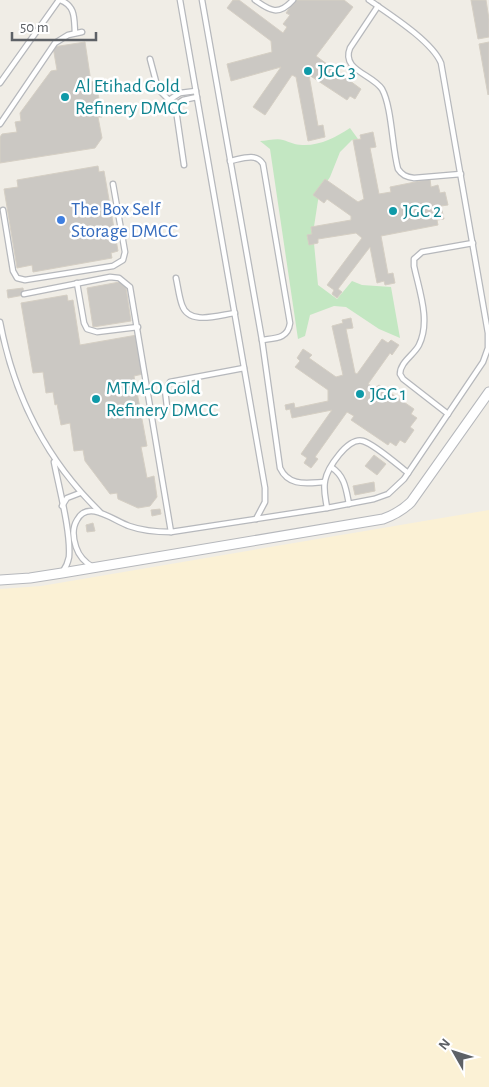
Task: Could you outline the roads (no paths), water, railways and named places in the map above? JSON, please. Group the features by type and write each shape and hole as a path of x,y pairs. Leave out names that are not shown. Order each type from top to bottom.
{"street":[{"path":"0,580 62,573 383,519 391,516 411,502 489,392"}],"lane":[{"path":"0,83 60,0 70,5 73,10 75,33"},
{"path":"180,0 265,488 265,502 256,519"},
{"path":"202,0 262,340 280,468 283,475 294,483 324,482"},
{"path":"255,0 267,8 276,10 285,8 293,0"},
{"path":"94,567 81,558 77,552 74,537 74,526 79,517 87,512 101,513 130,526 146,530 172,532 327,508 374,499 388,494 399,485 408,473 483,362 488,348 488,333 443,69 439,58 427,44 369,0"},
{"path":"378,6 350,48 348,59 355,68 375,82 383,92 387,104 398,169 407,178 461,174"},
{"path":"0,124 55,43 61,38 82,32"},
{"path":"150,59 158,88 176,110 184,164"},
{"path":"169,100 180,93 196,90"},
{"path":"174,106 183,100 197,97"},
{"path":"230,161 254,157 260,159 263,164 290,323 288,332 285,335 262,340"},
{"path":"3,210 2,223 13,271 17,278 21,279 117,265 123,260 125,252 113,184"},
{"path":"448,414 403,379 400,374 400,367 419,344 423,328 424,317 414,259 422,252 473,243"},
{"path":"24,294 110,277 123,280 132,291 172,532"},
{"path":"176,278 182,306 189,315 199,318 235,313"},
{"path":"77,283 84,323 87,329 97,332 138,327"},
{"path":"0,322 6,354 30,418 54,458 80,493 101,513"},
{"path":"167,407 165,390 170,382 244,368"},
{"path":"327,508 324,482 331,467 347,445 357,441 368,444 408,473"},
{"path":"54,458 68,538 69,556 62,573"},
{"path":"331,467 343,479 349,504"},
{"path":"62,506 71,496 80,493"},
{"path":"68,538 74,537"}],"place":[{"name":"JGC 3","path":"308,71"},
{"name":"Al Etihad Gold Refinery DMCC","path":"65,97"},
{"name":"JGC 2","path":"393,211"},
{"name":"The Box Self Storage DMCC","path":"61,220"},
{"name":"JGC 1","path":"360,394"},
{"name":"MTM-O Gold Refinery DMCC","path":"96,399"}]}
